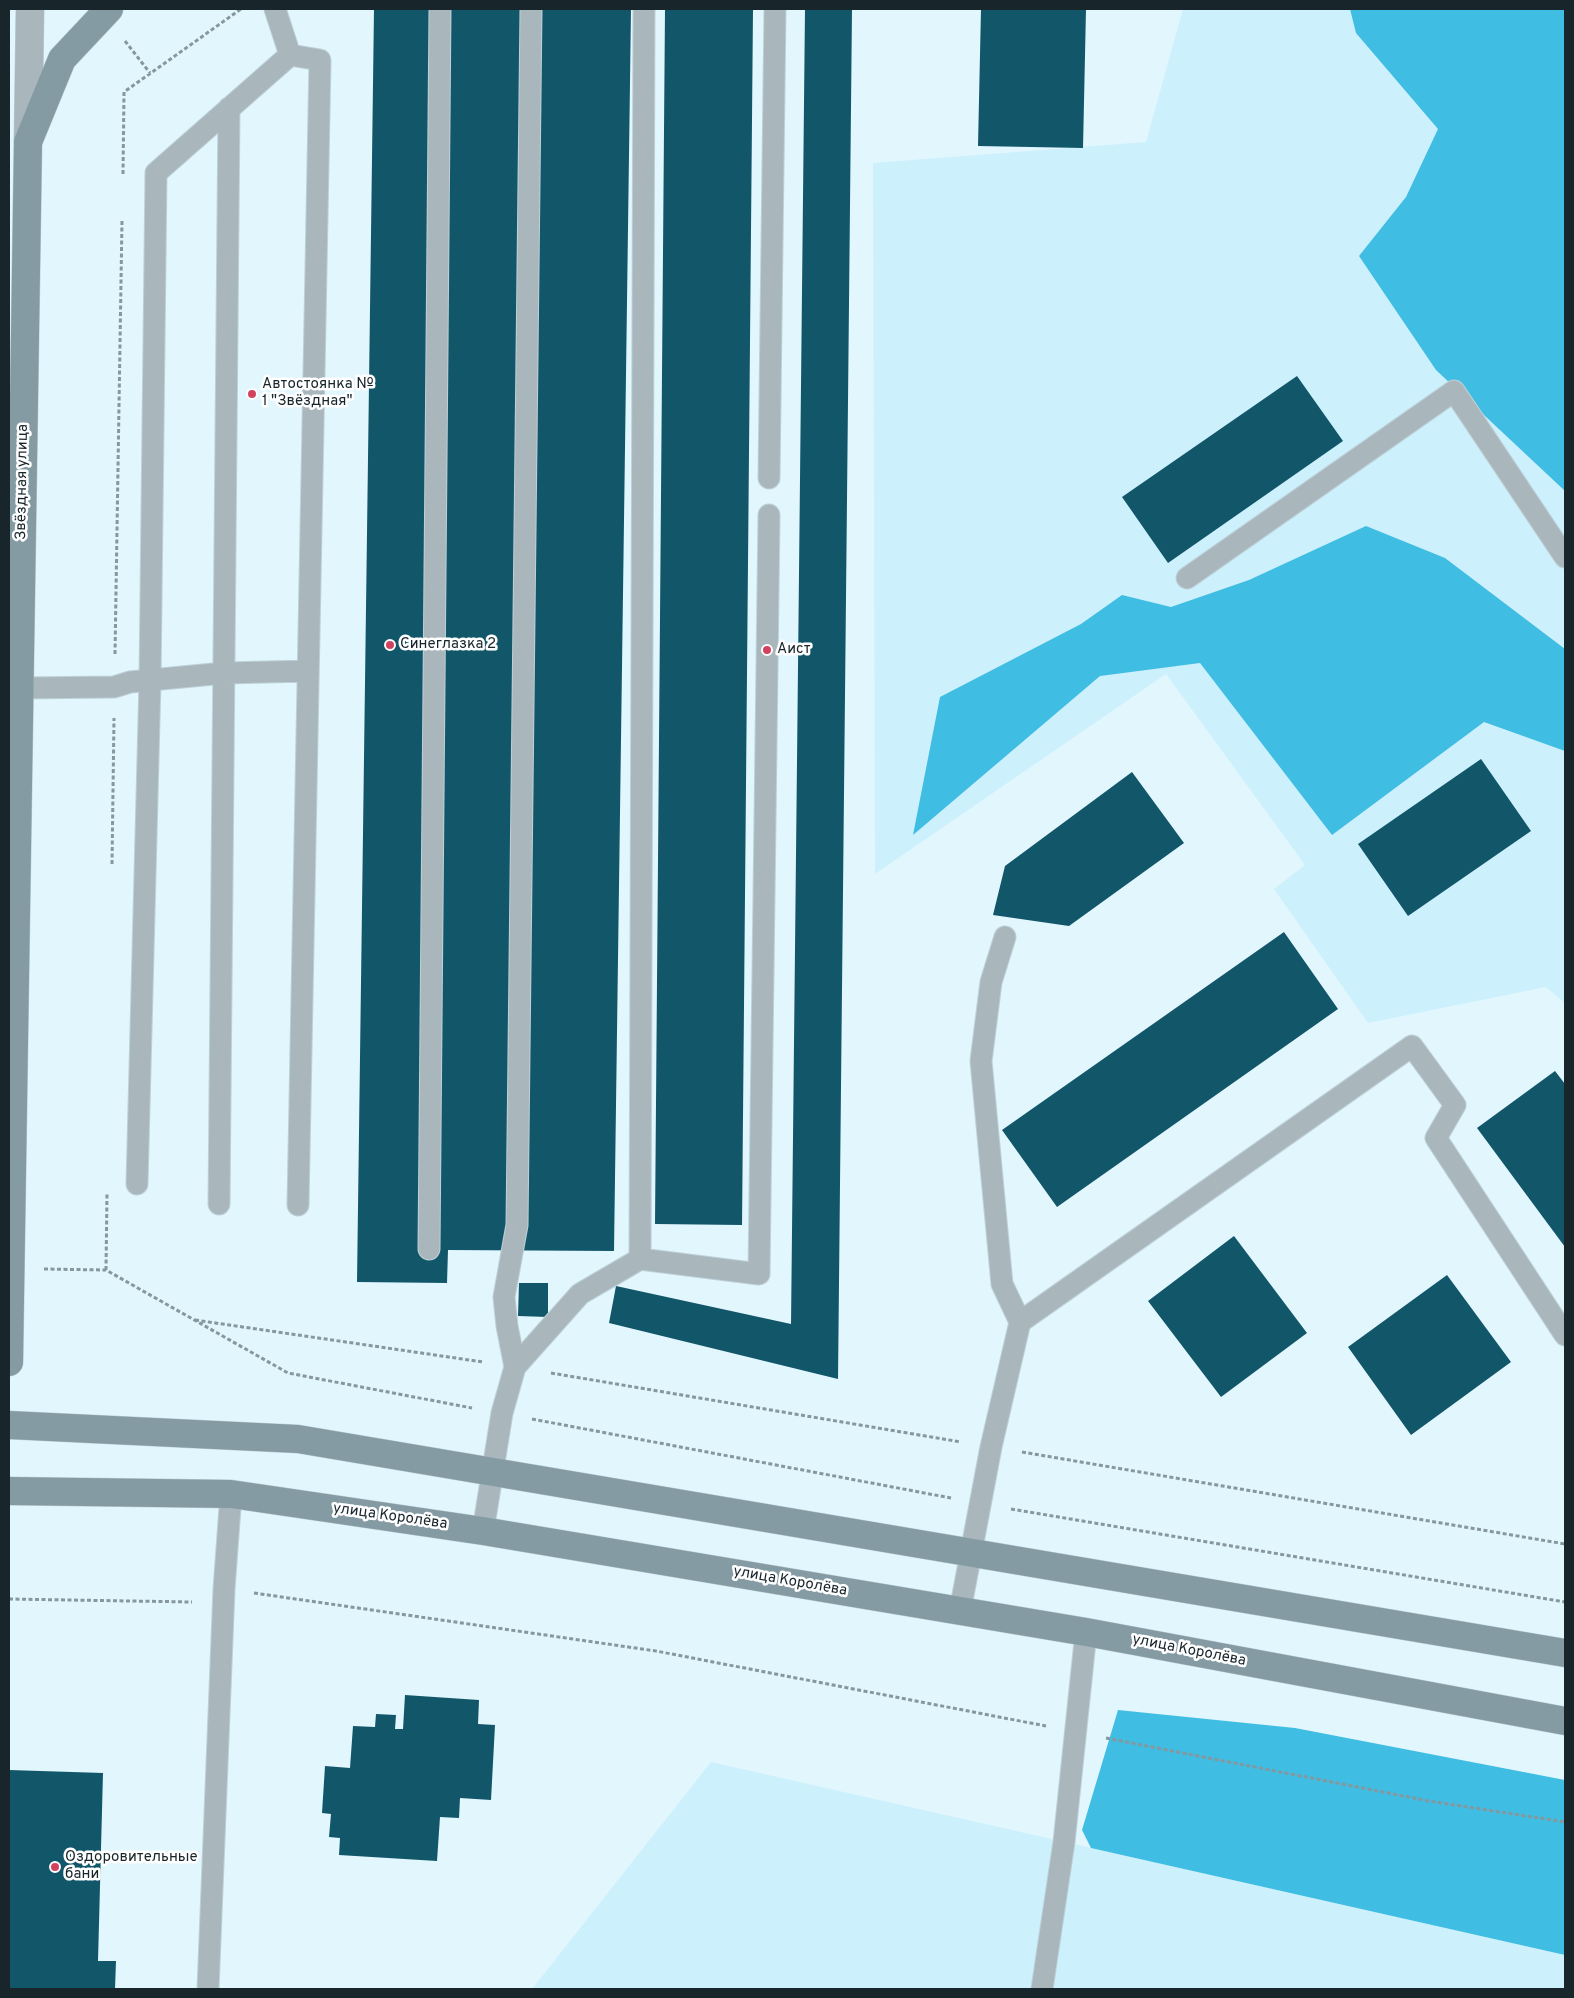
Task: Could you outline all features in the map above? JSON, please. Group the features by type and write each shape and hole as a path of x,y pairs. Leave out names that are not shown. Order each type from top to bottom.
{"main road":[{"name":"Звёздная улица","path":"9,1362 28,142 62,59 109,9"},
{"path":"9,1425 298,1438 491,1472 972,1550 1565,1652"},
{"name":"улица Королёва","path":"9,1491 231,1494 483,1531 1086,1632 1565,1722"}],"street":[{"name":"Звёздная улица","path":"28,142 30,9"}],"lane":[{"path":"275,9 290,55"},
{"path":"429,1249 440,9"},
{"path":"515,1367 507,1326 504,1297 517,1225 532,9"},
{"path":"640,1259 644,9"},
{"path":"769,478 775,9"},
{"path":"137,1184 150,681 156,173 290,55"},
{"path":"290,55 320,60 298,1205"},
{"path":"220,1204 230,108"},
{"path":"1187,578 1454,391 1565,557"},
{"path":"483,1531 502,1413 515,1367 580,1294 640,1259 759,1274 769,515"},
{"path":"20,688 114,687 130,682 224,673 308,671"},
{"path":"960,1611 991,1447 1020,1322 1002,1284 981,1062 991,982 1005,937"},
{"path":"1020,1322 1412,1046 1455,1105 1436,1138 1565,1335"},
{"path":"208,1989 224,1589 231,1494"},
{"path":"1042,1989 1064,1842 1086,1632"}],"path":[{"path":"11,1269 106,1270 288,1373 1153,1534 1565,1602"},
{"path":"192,1319 515,1367 1565,1544"},
{"path":"9,1599 205,1602 224,1589 656,1651 1429,1801 1565,1822"}],"shaded area":[{"path":"1183,9 1565,9 1565,1003 1546,987 1368,1023 1274,889 1305,865 1166,674 875,874 873,163 1146,142"},
{"path":"1350,9 1565,9 1565,491 1436,370 1359,256 1406,197 1438,129 1356,33"},
{"path":"1366,526 1445,558 1565,649 1565,751 1484,722 1332,835 1200,663 1100,676 913,835 940,697 1081,624 1122,595 1171,607 1249,580"},
{"path":"1118,1710 1295,1728 1565,1780 1565,1955 1091,1848 1082,1830"},
{"path":"711,1762 1565,1955 1565,1989 532,1989"}],"building":[{"path":"374,9 631,9 614,1251 448,1250 447,1283 357,1282"},
{"path":"665,9 753,9 742,1225 655,1224"},
{"path":"805,9 852,9 838,1379 609,1323 616,1286 791,1324"},
{"path":"981,9 1086,9 1083,148 978,146"},
{"path":"1297,376 1343,441 1168,563 1122,497"},
{"path":"1481,759 1531,831 1408,916 1358,844"},
{"path":"1132,772 1184,843 1069,926 993,915 1005,866"},
{"path":"1284,932 1338,1009 1057,1207 1002,1130"},
{"path":"1555,1071 1565,1084 1565,1247 1477,1128"},
{"path":"1234,1236 1307,1333 1221,1397 1148,1301"},
{"path":"1447,1275 1511,1362 1411,1435 1348,1347"},
{"path":"519,1283 548,1283 548,1317 518,1316"},
{"path":"405,1695 479,1700 478,1724 495,1725 491,1800 460,1798 459,1818 440,1817 437,1861 339,1855 340,1838 329,1837 331,1814 322,1813 325,1766 350,1768 353,1726 375,1727 376,1714 396,1715 395,1729 403,1729"},
{"name":"Оздоровительные бани","path":"9,1770 103,1773 98,1961 116,1961 115,1989 9,1989"}],"place":[{"name":"Автостоянка № 1 \"Звёздная\"","path":"252,394"},
{"name":"Синеглазка 2","path":"390,645"},
{"name":"Аист","path":"767,650"},
{"name":"Оздоровительные бани","path":"55,1867"}]}
